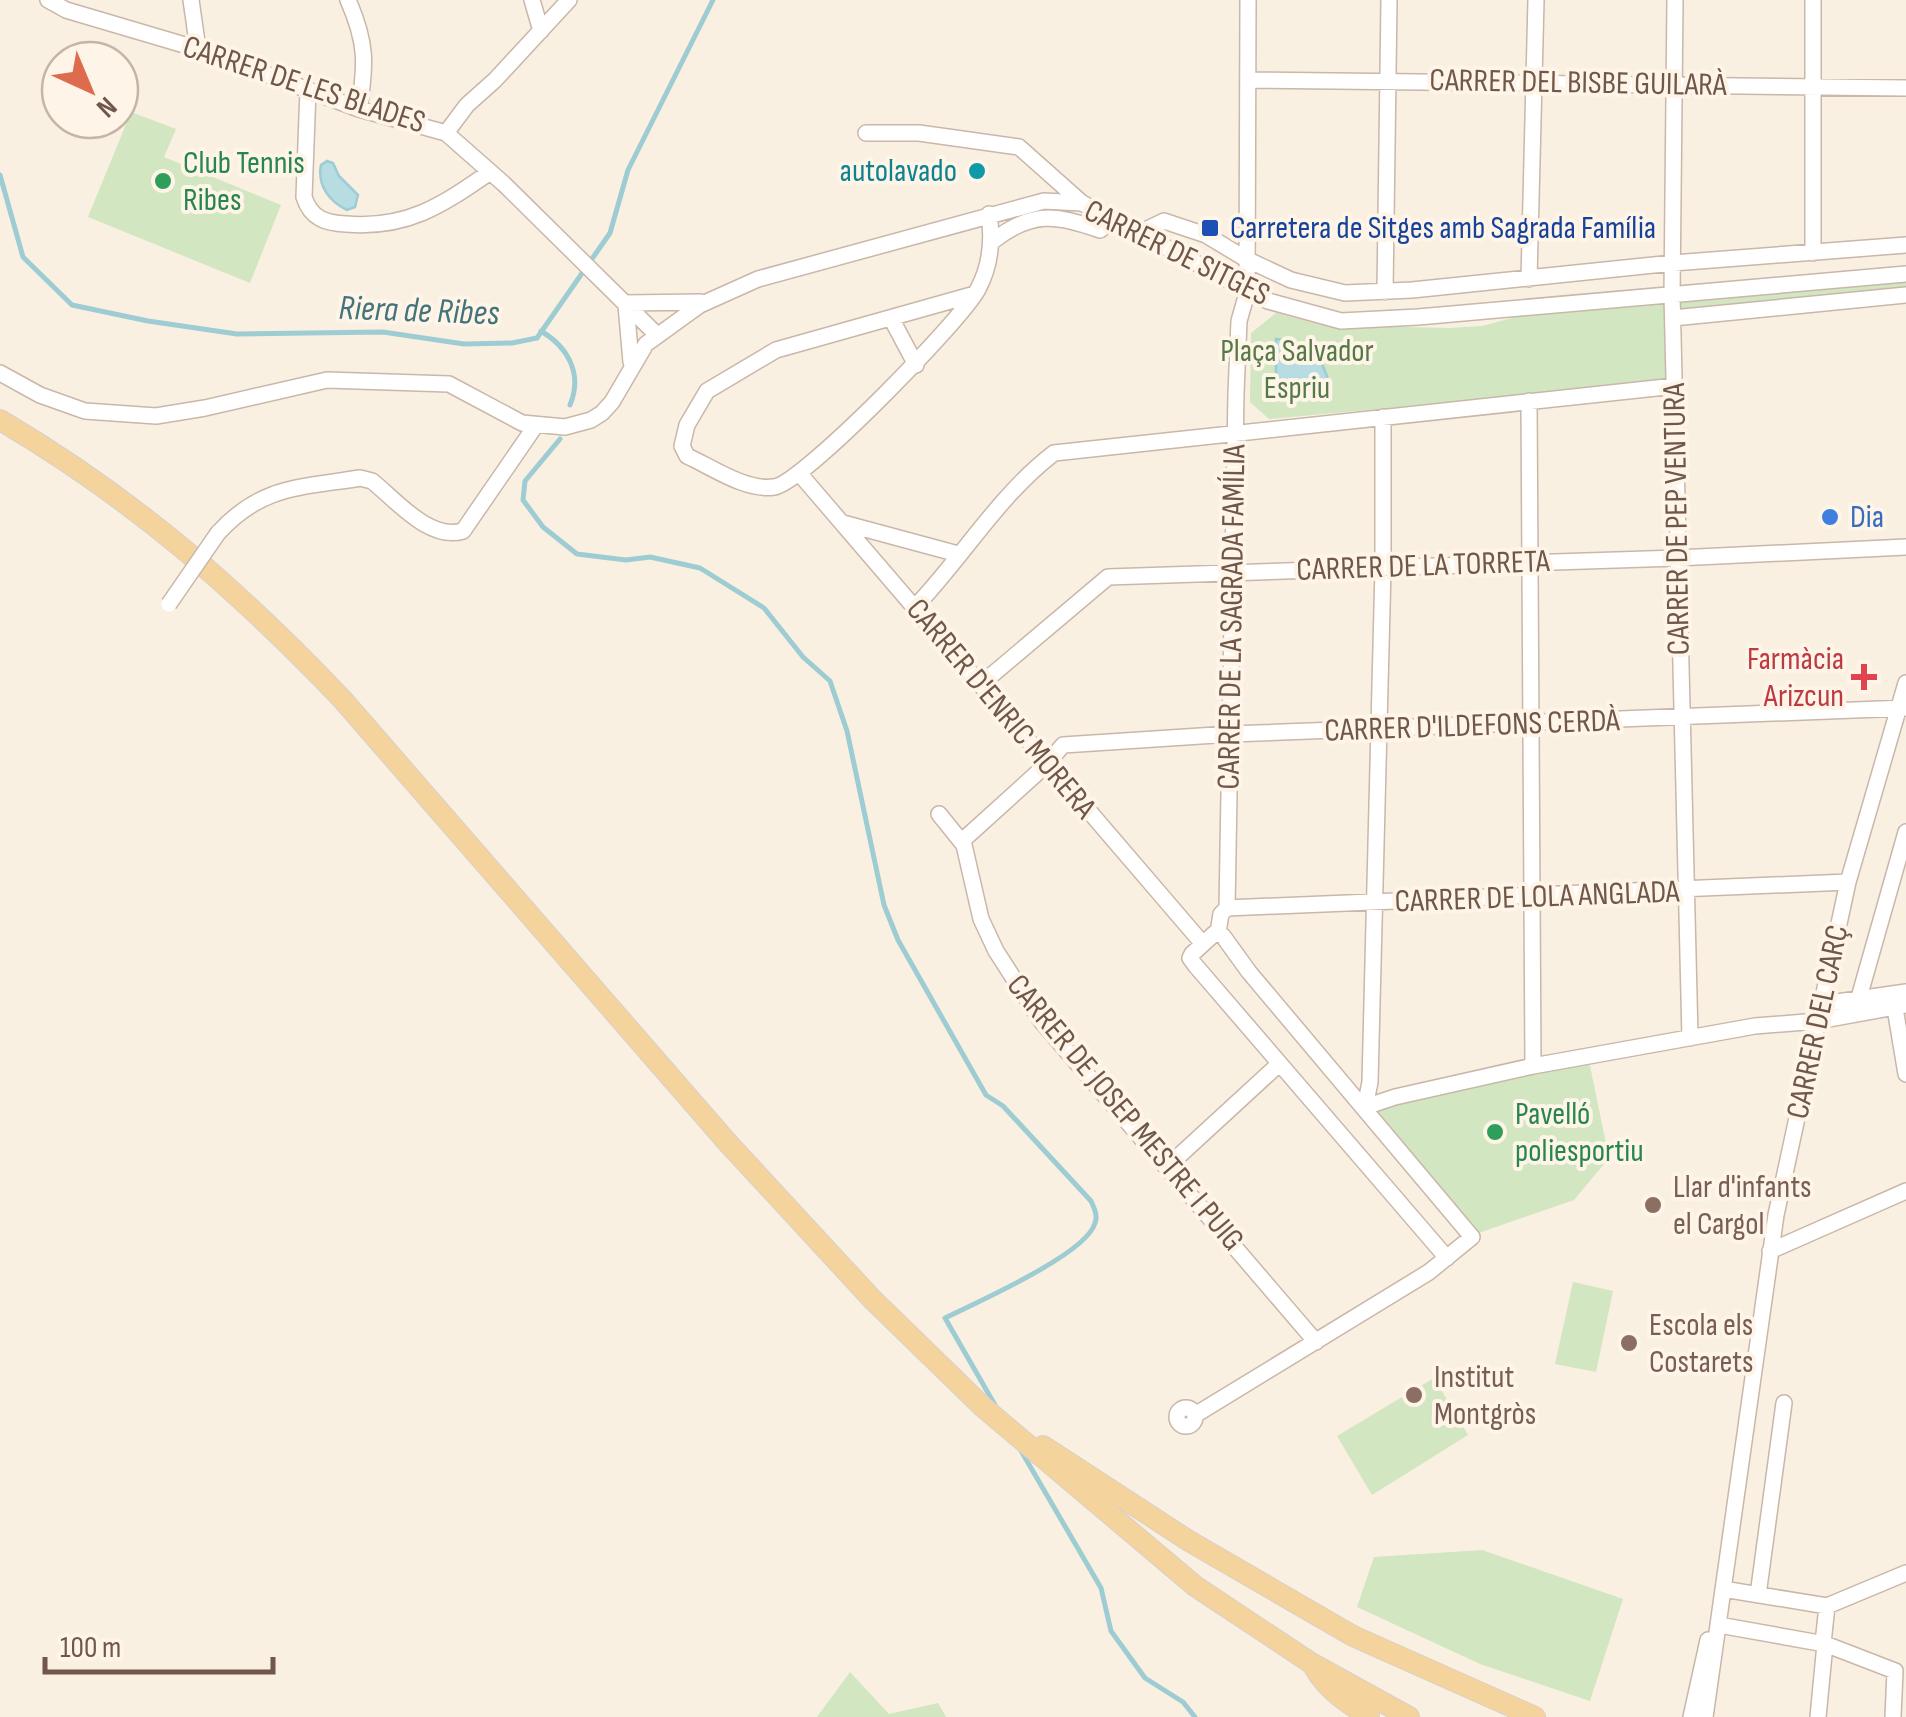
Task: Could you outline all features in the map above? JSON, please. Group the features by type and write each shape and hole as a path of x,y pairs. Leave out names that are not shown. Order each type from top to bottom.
{"main road":[{"path":"0,420 60,456 163,529 292,647 342,699 740,1156 872,1299 992,1416 1194,1586 1311,1662 1409,1717"},
{"path":"1016,1436 1053,1452 1189,1542 1353,1636 1535,1717"},
{"path":"1311,1662 1322,1682 1369,1717"}],"street":[{"name":"CARRER DE LES BLADES","path":"48,0 198,49 359,109 446,132"},
{"path":"190,0 198,49"},
{"path":"348,0 366,60 359,109"},
{"path":"532,0 541,31"},
{"path":"569,0 467,105 446,132 656,334"},
{"name":"CARRER DE LA SAGRADA FAMÍLIA","path":"1218,932 1221,914 1227,908 1235,434 1239,321 1247,292 1248,0"},
{"path":"1385,292 1389,0"},
{"path":"1529,279 1536,0"},
{"name":"CARRER DE PEP VENTURA","path":"1675,0 1672,295 1690,1038"},
{"path":"1813,254 1814,0"},
{"name":"CARRER DEL BISBE GUILARÀ","path":"1250,80 1906,88"},
{"path":"308,90 304,198 308,210 325,222 390,226 447,202 490,172"},
{"path":"866,132 918,134 1019,147 1082,203"},
{"name":"CARRER DE SITGES","path":"704,303 758,279 1044,200 1082,203 1247,292 1341,321 1418,318 1906,274"},
{"path":"976,294 776,350 706,391 687,425 682,446 687,456 750,485 776,488 799,474 916,365 976,294 993,241 988,214"},
{"path":"993,241 1018,222 1040,218 1072,220 1100,230 1115,219"},
{"path":"1141,232 1164,221 1206,235 1246,260 1290,280 1324,290 1385,292 1673,262 1906,245"},
{"path":"1673,318 1906,295"},
{"path":"625,303 704,303"},
{"path":"625,303 631,366"},
{"path":"0,373 40,395 86,411 156,416 328,380 449,384 508,417 536,426 565,427 602,413 656,334 704,303"},
{"path":"891,318 916,365"},
{"path":"915,606 1026,475 1054,453 1675,386"},
{"path":"1529,401 1532,1066"},
{"path":"1365,1107 1370,1082 1375,903 1383,416"},
{"path":"168,604 238,511 269,493 360,478 372,481 430,528 449,535 462,531 536,426"},
{"name":"CARRER D'ENRIC MORERA","path":"799,474 1203,944"},
{"path":"844,524 958,554"},
{"name":"CARRER DE LA TORRETA","path":"980,686 1108,577 1906,547"},
{"name":"CARRER DEL CARÇ","path":"1702,1716 1719,1624 1770,1251 1848,882 1906,684"},
{"name":"CARRER D'ILDEFONS CERDÀ","path":"962,841 1048,764 1063,745 1231,734 1902,708"},
{"name":"CARRER DE JOSEP MESTRE I PUIG","path":"940,814 962,841 981,919 1011,978 1040,1021 1316,1342"},
{"path":"1858,1002 1906,832"},
{"name":"CARRER DE LOLA ANGLADA","path":"1227,908 1848,882"},
{"path":"1195,1415 1447,1258 1472,1237 1218,932 1190,958 1447,1258"},
{"path":"1823,1004 1858,1002 1906,992"},
{"path":"1365,1107 1395,1096 1532,1066 1755,1026 1818,1022 1900,1006 1906,1074"},
{"path":"1168,1166 1279,1064"},
{"path":"1770,1251 1906,1190"},
{"path":"1758,1595 1784,1403"},
{"path":"1722,1596 1758,1595 1827,1606 1906,1573"},
{"name":"CARRER DEL CARÇ","path":"1702,1716 1705,1646 1722,1596"},
{"path":"1818,1717 1827,1606"},
{"path":"1719,1624 1824,1644 1901,1674 1892,1717"}],"green space":[{"name":"Club Tennis Ribes","path":"140,115 176,129 164,157 281,205 250,283 88,217 120,140 140,140"},
{"path":"1906,281 1906,291 1677,314 1677,302"},
{"name":"Plaça Salvador Espriu","path":"1668,302 1671,382 1269,419 1250,402 1251,333 1276,313 1321,325 1449,328 1482,326 1527,314"},
{"name":"Pavelló poliesportiu","path":"1588,1056 1609,1158 1574,1200 1470,1236 1365,1107"},
{"path":"1573,1282 1613,1291 1596,1372 1555,1364"},
{"path":"1434,1378 1468,1435 1372,1495 1337,1436"},
{"path":"1482,1550 1623,1599 1590,1701 1480,1664 1357,1607 1374,1557"},
{"path":"850,1672 889,1714 938,1703 946,1717 817,1717"}],"water":[{"path":"333,163 339,176 358,195 355,207 347,210 326,192 320,173 321,165"},
{"path":"1276,339 1296,343 1312,352 1323,366 1329,385 1296,387 1276,376"}],"waterway":[{"name":"Riera de Ribes","path":"0,175 23,257 72,305 237,334 383,332 464,344 537,338 610,233 628,170 713,0"},
{"path":"541,331 559,345 574,372 570,405"},
{"path":"560,439 525,481 523,500 543,527 577,554 626,560 650,557 700,568 764,608 803,657 830,681 847,731 884,905 898,940 986,1095 1003,1106 1091,1201 1095,1223 1072,1249 945,1318 995,1405"},
{"path":"1020,1449 1101,1588 1111,1631 1145,1678 1183,1702 1195,1717"}],"place":[{"name":"autolavado","path":"977,171"},
{"name":"Club Tennis Ribes","path":"163,181"},
{"name":"Carretera de Sitges amb Sagrada Família","path":"1210,228"},
{"name":"Dia","path":"1830,517"},
{"name":"Farmàcia Arizcun","path":"1864,677"},
{"name":"Pavelló poliesportiu","path":"1495,1132"},
{"name":"Llar d'infants el Cargol","path":"1653,1205"},
{"name":"Escola els Costarets","path":"1629,1343"},
{"name":"Institut Montgròs","path":"1414,1395"}]}
